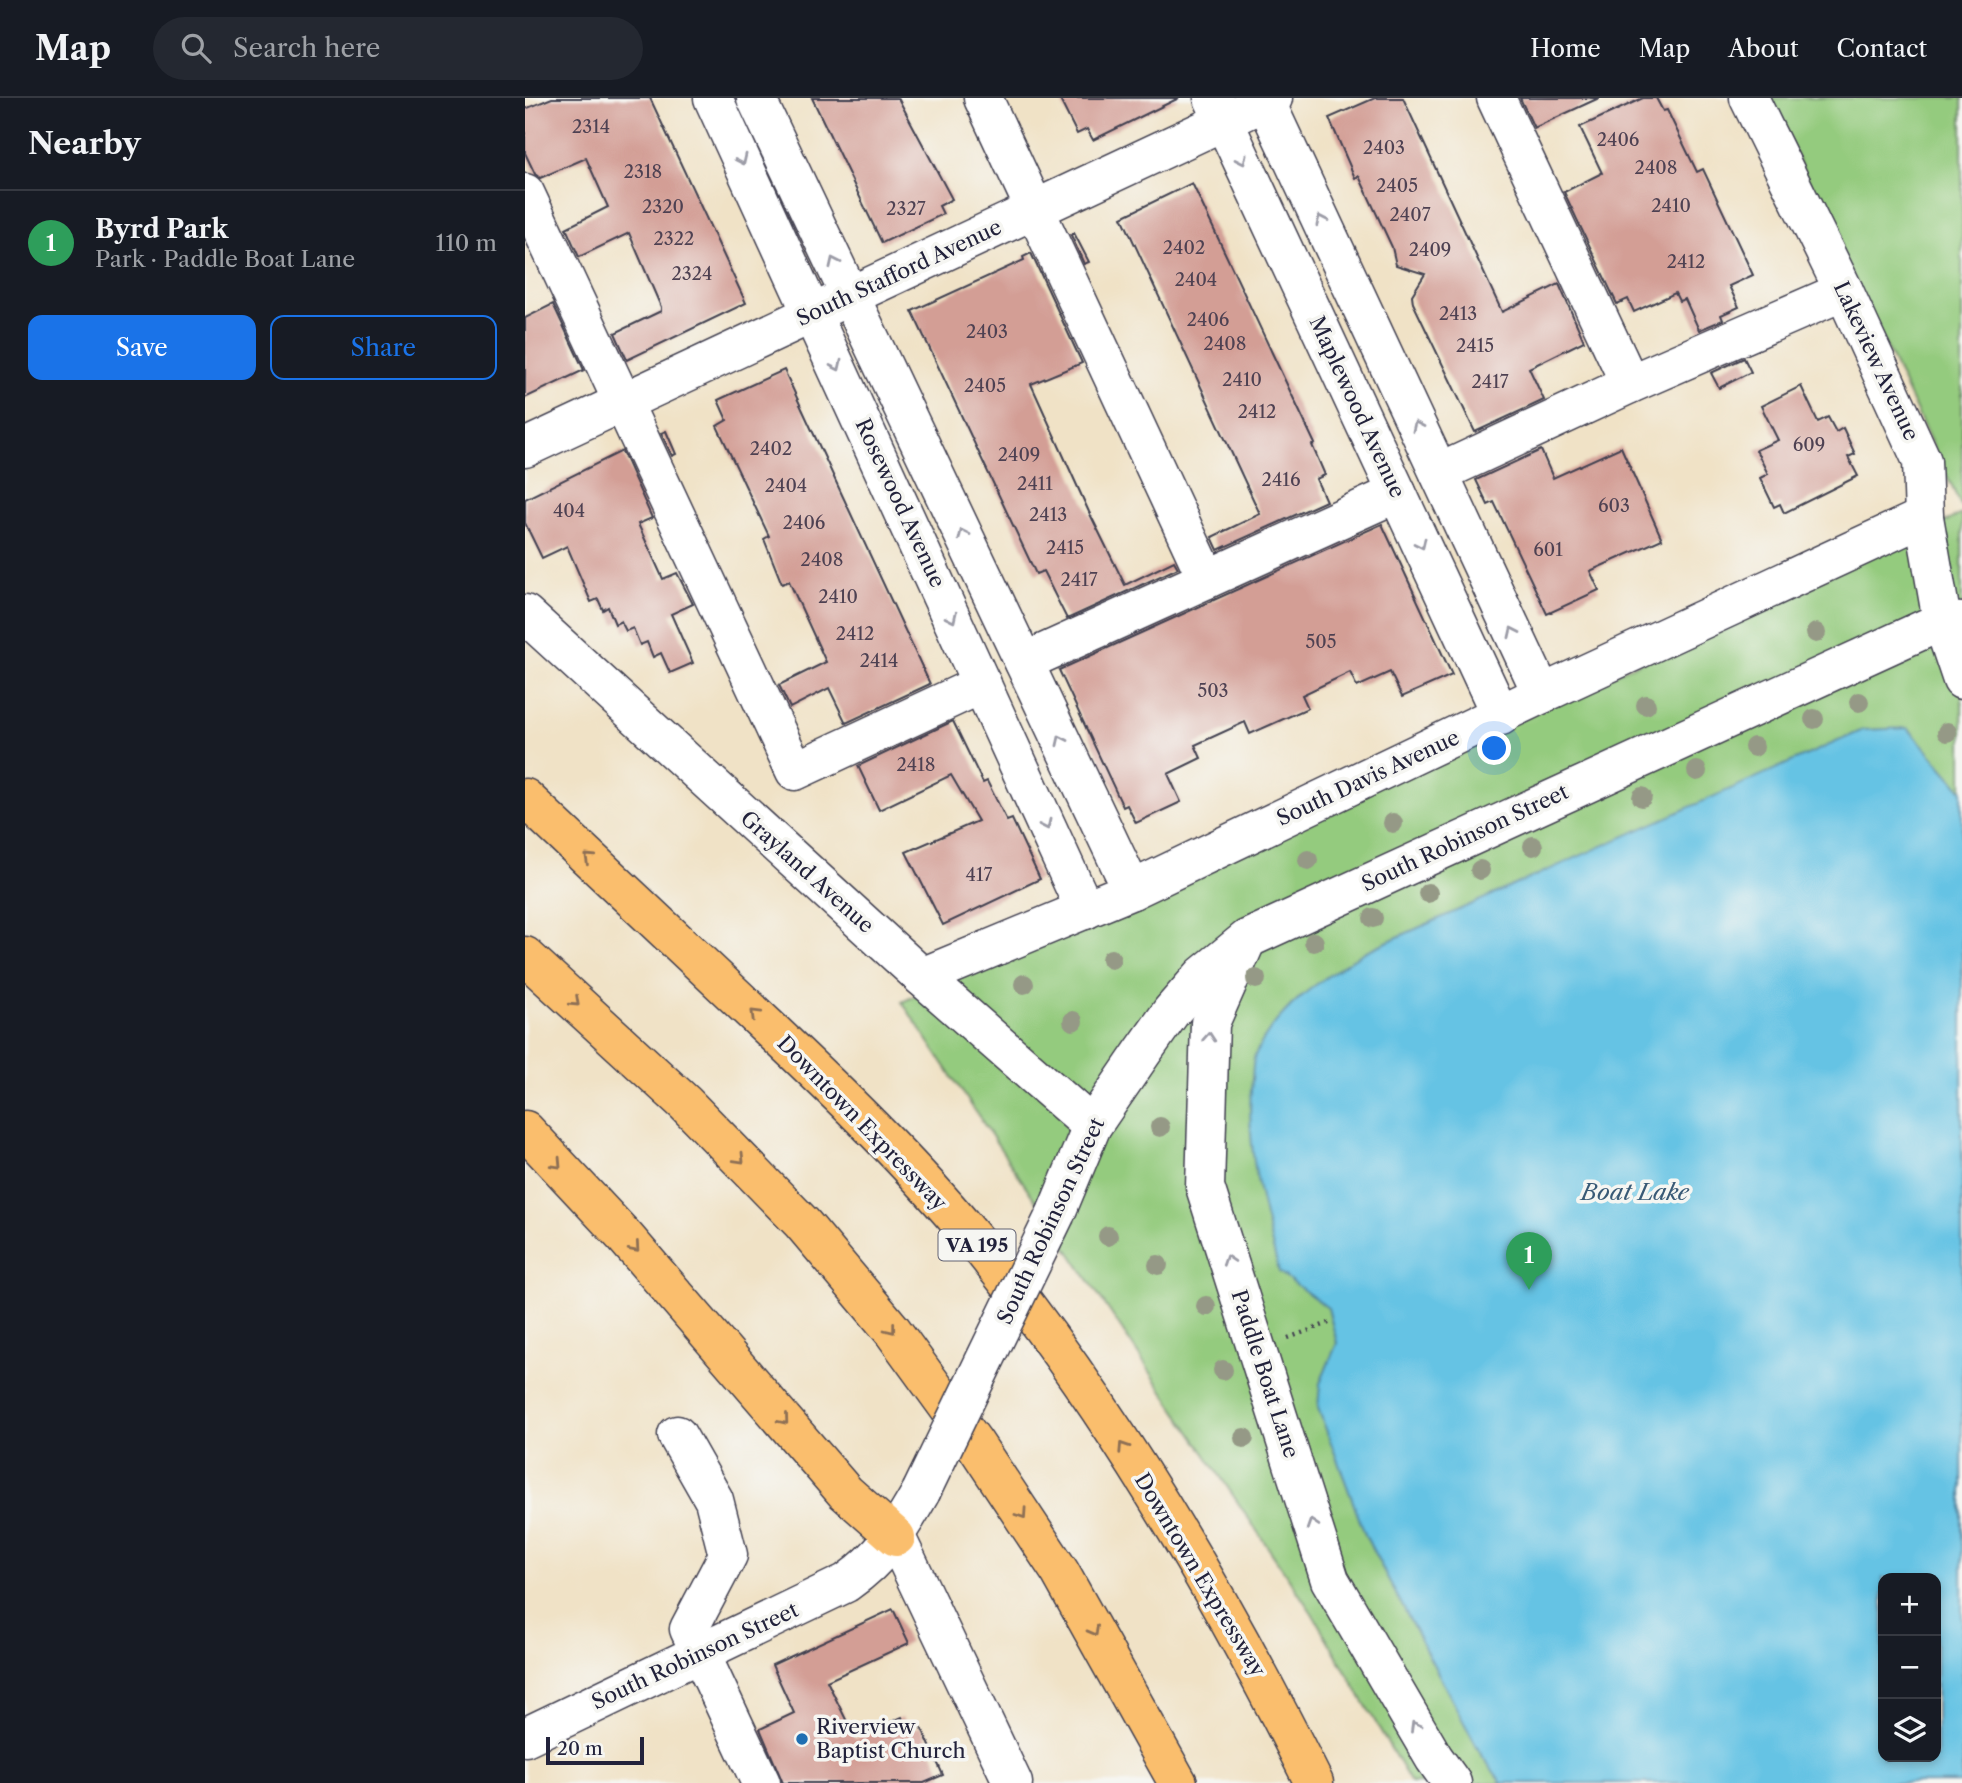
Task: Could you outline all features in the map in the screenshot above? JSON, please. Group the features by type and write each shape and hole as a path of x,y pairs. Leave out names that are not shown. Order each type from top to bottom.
{"highway":[{"name":"Downtown Expressway","path":"525,798 856,1111 971,1237 1078,1379 1161,1506 1261,1676 1314,1783"},
{"path":"525,956 705,1123 802,1223 892,1331 975,1444 1061,1572 1178,1783"},
{"path":"525,1130 625,1237 845,1492 896,1537"},
{"path":"1261,1676 1340,1783"}],"street":[{"name":"Rosewood Avenue","path":"713,98 1085,909"},
{"name":"Rosewood Avenue","path":"757,98 1132,890"},
{"path":"983,98 1206,579"},
{"path":"1496,98 1630,384"},
{"name":"Lakeview Avenue","path":"1749,98 1844,291 1923,461 1924,517 1952,622 1962,680"},
{"name":"South Stafford Avenue","path":"525,449 1035,210 1219,109 1268,99"},
{"path":"1268,99 1542,694"},
{"name":"Maplewood Avenue","path":"1219,109 1501,716"},
{"path":"525,193 795,771 982,684"},
{"path":"1439,473 1630,384 1844,291"},
{"path":"1024,662 1397,493"},
{"name":"South Davis Avenue","path":"922,977 1132,890 1501,716 1542,694 1924,517"},
{"name":"Grayland Avenue","path":"525,614 922,977 1091,1126"},
{"name":"South Robinson Street","path":"525,1737 846,1583 869,1566 896,1537 921,1492 1056,1213 1091,1126 1171,1012 1203,975 1247,939 1952,622"},
{"name":"Paddle Boat Lane","path":"1247,939 1210,1023 1205,1187 1330,1580 1434,1758 1452,1783"},
{"path":"677,1435 714,1500 728,1555 689,1629 761,1783"},
{"path":"896,1537 1013,1783"}],"path":[{"path":"1282,1340 1329,1323"}],"green space":[{"path":"1769,98 1962,98 1962,508"},
{"name":"Boat Lake","path":"1962,514 1962,1783 1411,1783 1312,1613 902,1002"}],"water":[{"name":"Boat Lake","path":"1908,728 1962,790 1962,1783 1502,1783 1480,1753 1366,1537 1318,1408 1320,1383 1337,1343 1328,1308 1279,1272 1261,1200 1253,1153 1250,1104 1253,1066 1265,1037 1303,995 1364,952 1863,730"}],"building":[{"path":"552,98 650,98 746,303 627,360 615,333 661,311 661,307 629,233 579,257 566,228 608,207 586,158 540,178 535,174 525,153 525,109"},
{"path":"812,98 898,98 952,199 939,206 943,214 882,243"},
{"path":"1059,98 1179,98 1093,140 1087,129 1077,134"},
{"path":"1375,98 1403,98 1502,312 1559,284 1584,341 1529,368 1544,400 1475,432 1413,303 1412,295 1425,274 1396,265 1392,247 1359,176 1355,178 1329,118"},
{"path":"1520,98 1599,98 1534,128"},
{"path":"1643,98 1656,98 1663,111 1667,110 1697,172 1703,169 1753,275 1729,286 1739,307 1721,315 1723,320 1699,330 1685,299 1679,301 1675,293 1634,312 1628,299 1617,304 1564,192 1602,173 1580,127"},
{"path":"1192,183 1315,444 1312,445 1325,475 1316,479 1326,501 1218,550 1212,537 1260,514 1122,217"},
{"path":"1074,233 1089,262 1084,264 1071,235"},
{"path":"1031,253 1082,363 1031,384 1089,512 1125,585 1174,561 1178,568 1067,619 1043,571 1036,574 912,311 1024,260 1023,257"},
{"path":"553,304 584,370 525,398 525,318"},
{"path":"1744,358 1751,372 1719,388 1711,373"},
{"path":"784,370 930,684 846,723 829,688 790,708 779,685 826,662 789,581 782,584 764,539 769,536 717,426 727,420 718,400"},
{"path":"1801,386 1818,422 1828,417 1836,432 1843,428 1855,454 1848,457 1858,476 1784,513 1780,504 1774,507 1760,478 1768,474 1756,450 1778,440 1761,406"},
{"path":"666,431 676,454 672,456 661,433"},
{"path":"1621,447 1662,539 1590,571 1599,590 1547,614 1494,502 1488,505 1476,480 1541,450 1553,478"},
{"path":"622,451 652,518 638,524 663,579 677,573 693,604 671,614 693,663 670,673 661,653 653,657 647,642 640,645 633,628 626,631 621,621 615,624 608,607 603,610 598,599 591,602 567,546 542,558 525,523 525,499"},
{"path":"1382,524 1452,675 1402,697 1390,672 1357,687 1350,672 1302,695 1308,708 1250,734 1245,722 1195,745 1201,758 1168,774 1181,802 1136,823 1127,805 1123,807 1059,670"},
{"path":"953,721 983,783 987,781 1007,821 1012,819 1040,879 943,925 906,852 978,821 951,775 879,810 858,766"},
{"name":"Riverview Baptist Church","path":"893,1609 909,1643 827,1681 855,1738 902,1717 909,1731 921,1726 943,1775 924,1783 783,1783 760,1729 794,1713 772,1665"}],"place":[{"name":"Byrd Park","path":"1529,1290"},
{"name":"Riverview Baptist Church","path":"802,1739"}]}
